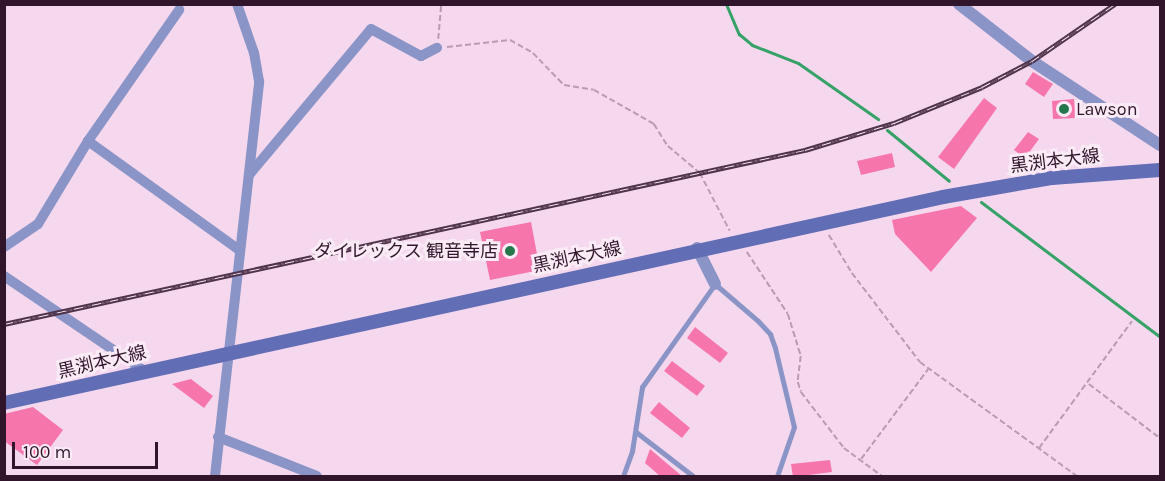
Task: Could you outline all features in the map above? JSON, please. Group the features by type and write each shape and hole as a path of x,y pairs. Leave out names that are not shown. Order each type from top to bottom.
{"main road":[{"name":"黒渕本大線","path":"4,403 143,370 697,248 739,243 982,189 1085,174 1161,170"}],"street":[{"path":"215,477 258,67 237,4"},
{"path":"959,4 1032,61 1161,145"},
{"path":"4,247 38,224 88,141 179,10"},
{"path":"248,175 371,29 420,56 437,48"},
{"path":"88,141 239,250"},
{"path":"697,248 715,284"},
{"path":"4,276 143,370"},
{"path":"218,437 317,477"}],"lane":[{"path":"626,475 636,432 642,387 648,375 715,284 770,334 794,427 777,477"},
{"path":"636,432 693,477"}],"path":[{"path":"441,4 437,48 510,40 532,53 564,84 594,90 654,124 668,146 700,173 739,243 788,314 801,356 798,382 801,392 844,448 882,477"},
{"path":"825,229 852,273 928,368 1077,477"},
{"path":"1039,448 1132,321"},
{"path":"860,460 928,368"},
{"path":"1088,384 1161,438"}],"building":[{"path":"1033,72 1053,84 1044,97 1025,84"},
{"path":"984,98 997,108 954,169 938,157"},
{"name":"Lawson","path":"1074,99 1076,118 1053,119 1052,101"},
{"path":"1028,132 1039,139 1025,158 1014,150"},
{"path":"892,153 895,167 861,175 857,161"},
{"path":"961,206 977,218 931,272 895,234 892,220"},
{"name":"ダイレックス 観音寺店","path":"531,222 540,270 490,280 480,232"},
{"path":"695,327 728,353 720,363 687,338"},
{"path":"672,361 705,386 697,396 664,371"},
{"path":"191,379 213,396 204,408 172,384"},
{"path":"659,402 690,428 682,438 650,413"},
{"path":"33,407 63,430 37,465 4,441 4,414"},
{"path":"650,449 683,477 661,477 645,463"},
{"path":"830,460 832,472 793,477 791,464"}],"waterway":[{"path":"726,4 739,34 752,45 798,63 878,119"},
{"path":"887,130 949,181"},
{"path":"981,202 1160,337"}],"railway":[{"path":"4,324 805,150 894,123 982,87 1032,61 1115,4"}],"place":[{"name":"Lawson","path":"1064,109"},
{"name":"ダイレックス 観音寺店","path":"510,251"}]}
